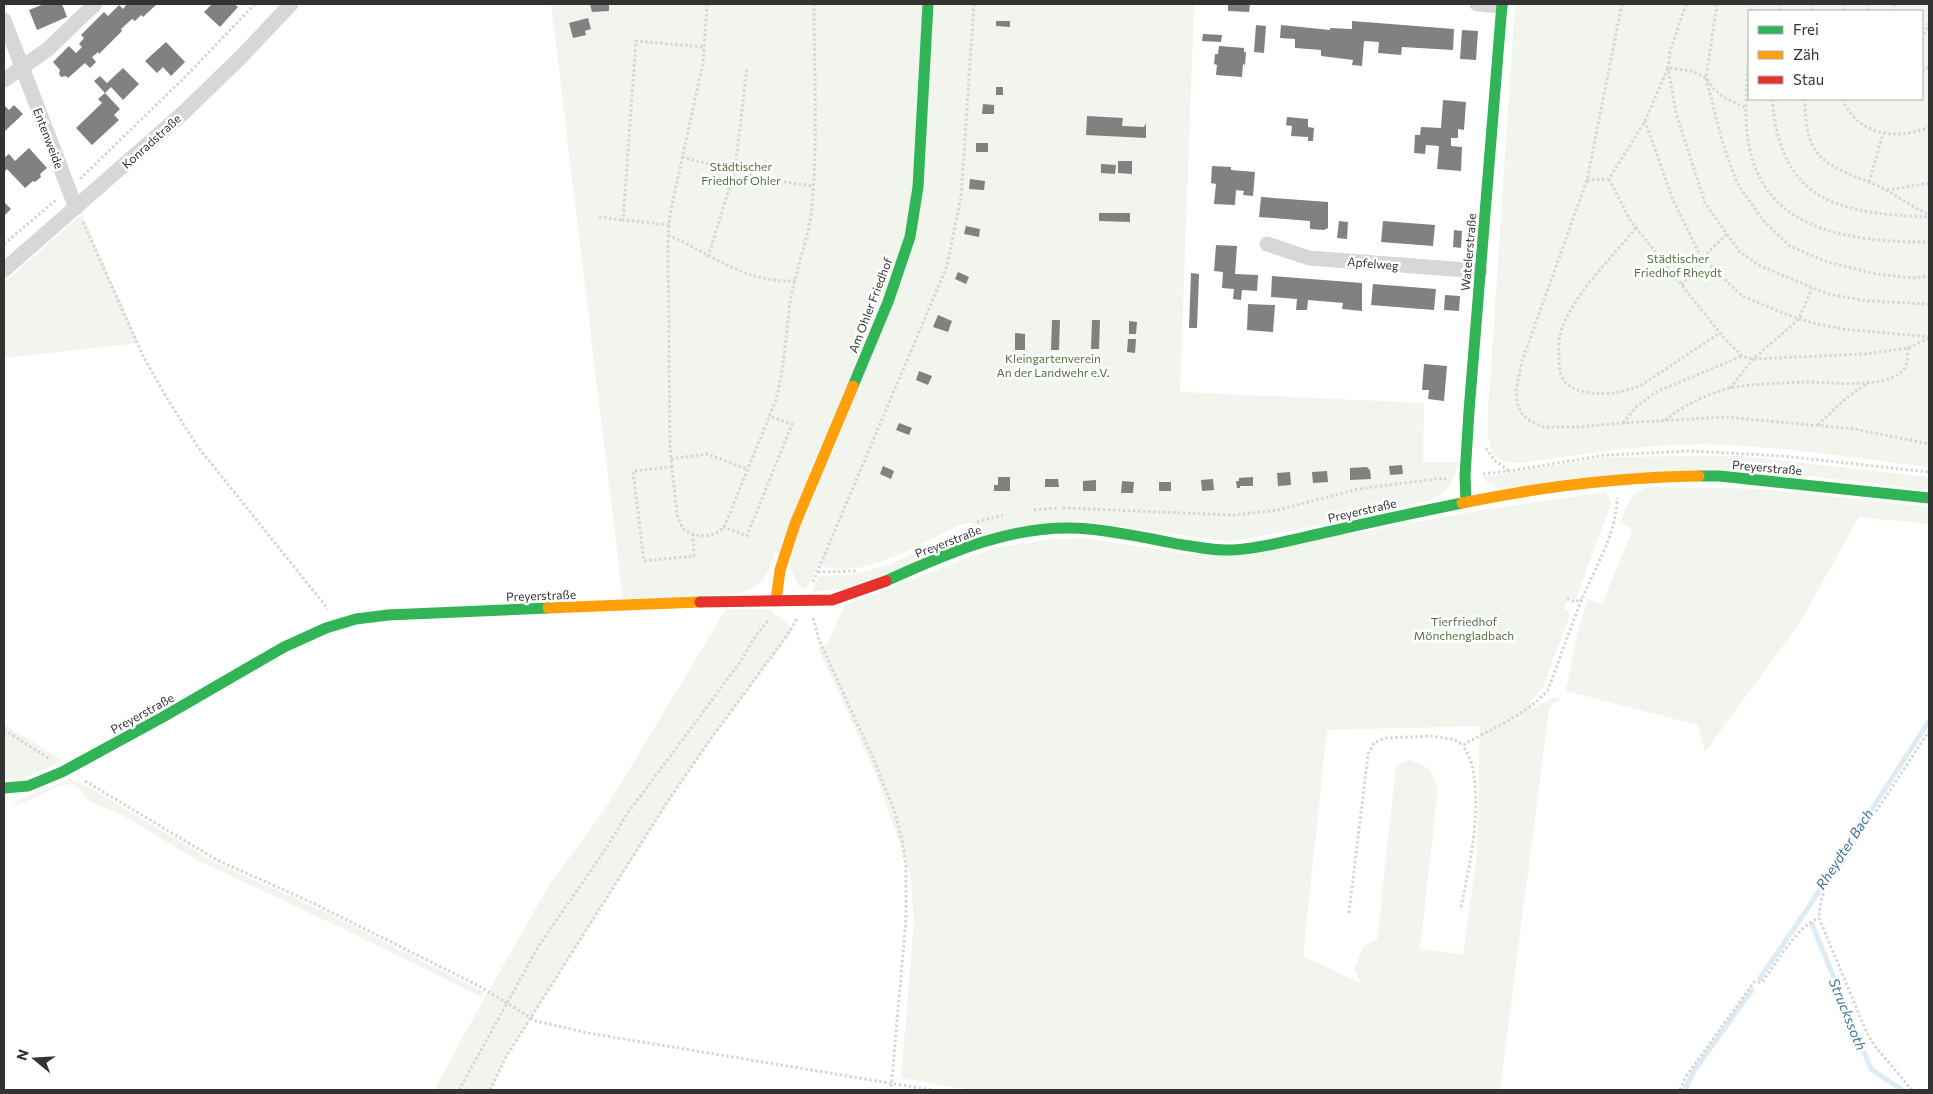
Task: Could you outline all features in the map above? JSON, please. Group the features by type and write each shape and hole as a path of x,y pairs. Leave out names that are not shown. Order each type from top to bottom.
{"main road":[{"name":"Am Ohler Friedhof","path":"776,601 780,570 795,524 888,302 910,237 918,187 928,4"},
{"name":"Watelerstraße","path":"1466,502 1465,476 1468,420 1501,5"},
{"name":"Preyerstraße","path":"9,788 35,784 67,769 315,632 339,623 367,617 666,603 832,600 850,596 977,543 1016,533 1060,528 1090,529 1203,548 1231,550 1270,545 1386,518 1466,502 1649,476 1719,476 1929,498"}],"street":[{"path":"4,80 48,49 95,4"},
{"name":"Konradstraße","path":"4,270 182,114 240,58 291,4"},
{"path":"1477,4 1501,5"},
{"name":"Entenweide","path":"4,20 76,208"},
{"name":"Apfelweg","path":"1268,244 1309,258 1480,271"}],"path":[{"path":"4,244 69,189 188,74 256,4"},
{"path":"708,4 703,63 669,225 668,396 671,459 679,523 682,529 693,534 714,535 723,527 769,416 781,381 790,303 803,254 812,207 814,4"},
{"path":"490,1090 506,1057 530,1018 663,810 710,740 788,634 807,601 808,594 947,266 961,198 974,4"},
{"path":"1622,4 1587,180 1522,361 1516,391 1517,403 1522,414 1530,421 1544,427 1575,427 1725,417 1854,429 1929,444"},
{"path":"1609,179 1645,121 1668,68 1670,52 1686,4"},
{"path":"1717,4 1706,78 1722,141 1737,183 1762,219 1790,246 1827,262 1876,274 1913,278 1929,276"},
{"path":"1923,37 1929,22"},
{"path":"623,220 636,41 704,47"},
{"path":"1748,65 1746,108 1752,157 1757,173 1765,188 1780,204 1795,217 1847,235 1879,241 1929,242"},
{"path":"708,257 735,170 747,67"},
{"path":"1668,68 1692,71 1706,78 1714,89 1724,97 1746,108"},
{"path":"1668,68 1676,113 1705,203 1739,251 1758,265 1812,288 1847,299 1929,304"},
{"path":"1772,100 1774,120 1789,166 1794,174 1811,191 1839,204 1867,212 1890,215 1929,216"},
{"path":"1805,100 1806,121 1810,137 1820,156 1833,165 1886,190 1929,216"},
{"path":"1844,100 1855,118 1883,134 1900,135 1929,127"},
{"path":"1645,121 1673,200 1702,258 1742,296 1799,319 1843,329 1929,337"},
{"path":"1869,182 1883,134"},
{"path":"682,157 765,179 813,186"},
{"path":"1587,180 1609,179"},
{"path":"1609,179 1636,228 1720,333 1742,356"},
{"path":"1886,190 1929,183"},
{"path":"76,208 95,245 144,356 182,424 198,447 307,580 339,623"},
{"path":"599,217 669,225"},
{"path":"1636,228 1578,300 1562,326 1558,356 1564,382 1572,388 1589,392 1609,393 1640,386 1720,333"},
{"path":"1682,285 1702,258 1727,234"},
{"path":"668,235 691,245 708,257 744,273 763,279 795,282"},
{"path":"1730,388 1753,358 1799,319 1812,288"},
{"path":"1622,423 1637,406 1656,392 1742,356 1753,358 1865,354 1908,348 1929,337"},
{"path":"1665,421 1677,411 1696,400 1730,388 1802,382 1878,382 1900,373 1906,367 1908,348"},
{"path":"1818,426 1845,399 1869,382"},
{"path":"723,527 747,536 792,424 769,416"},
{"path":"671,459 707,454 747,469"},
{"path":"672,466 633,471 644,561 694,556 693,534"},
{"path":"1027,511 1072,507 1234,515 1278,510 1358,489 1444,478 1466,502"},
{"path":"1463,745 1529,708 1548,690 1582,599 1617,514 1616,480"},
{"path":"969,525 988,518 1008,515"},
{"path":"818,572 861,570"},
{"path":"1567,599 1575,602 1582,599"},
{"path":"459,1090 538,947 605,850 627,814 741,661 756,635 770,618 776,601"},
{"path":"807,601 819,640 874,760 895,813 902,840 906,866 906,919 891,1090"},
{"path":"4,730 218,860 313,903 479,986 536,1022 588,1033 932,1090"},
{"path":"1912,1090 1874,1045 1866,1032 1819,918 1824,891 1929,731"},
{"path":"1349,913 1368,754 1374,743 1385,738 1433,736 1455,740 1463,745 1473,768 1475,807 1472,851 1461,907"},
{"path":"1680,1090 1687,1074 1754,982 1762,982 1799,933 1813,920 1819,918"}],"green space":[{"path":"551,4 1194,4 1180,392 1424,403 1423,462 1459,462 1455,475 1446,490 1430,500 1337,522 1229,542 1079,520 853,587 813,592 819,576 854,574 893,563 976,523 967,523 881,562 850,569 819,565 806,590 799,586 790,567 775,552 770,568 764,578 756,586 741,593 669,599 621,599 622,593"},
{"name":"Städtischer Friedhof Rheydt","path":"1515,4 1929,4 1929,467 1772,448 1695,445 1645,447 1519,463 1507,462 1496,457 1492,451 1489,443 1488,422"},
{"path":"82,214 139,343 4,358 4,283"},
{"path":"1740,456 1929,477 1929,490 1782,473 1496,488 1483,477 1607,457"},
{"path":"1646,488 1764,489 1929,507 1929,524 1859,517 1799,624 1705,752 1698,725 1566,691 1578,630 1588,599 1602,604 1633,529 1620,523 1625,510 1635,494"},
{"name":"Tierfriedhof Mönchengladbach","path":"1605,492 1610,498 1611,504 1575,601 1567,598 1564,609 1571,612 1543,687 1536,697 1530,701 1532,708 1554,698 1560,698 1549,709 1500,1090 970,1090 901,1078 914,921 910,873 875,773 818,648 827,644 845,605 994,548 1054,539 1084,538 1188,554 1367,531 1483,510","holes":["1480,726 1477,855 1463,955 1420,949 1438,790 1431,773 1421,764 1409,760 1396,766 1377,940 1364,946 1359,957 1355,968 1360,983 1303,956 1327,730"]},
{"path":"726,609 772,609 773,612 794,629 710,740 663,810 506,1057 490,1090 435,1090 461,1040 548,887 607,806"},
{"path":"4,724 63,761 21,779 4,779"},
{"path":"70,779 85,785 218,864 328,913 484,992 482,997 193,858 124,816 89,801 76,785 61,786 28,801 12,804 24,797"}],"building":[{"path":"44,4 62,4 67,17 37,30 29,10"},
{"path":"127,4 157,4 143,17 141,15 135,21 132,19 121,29 122,31 99,54 98,52 92,57 96,62 90,68 85,63 68,78 66,76 61,77 59,74 60,70 53,62 69,46 76,53 82,47 79,44 84,38 81,35 104,12 108,16 119,5 123,9"},
{"path":"212,4 234,4 238,7 220,27 204,12"},
{"path":"590,4 609,4 609,11 592,12"},
{"path":"1228,4 1250,4 1249,12 1228,11"},
{"path":"588,18 591,29 585,31 586,35 573,38 569,23"},
{"path":"996,21 1010,21 1010,27 996,26"},
{"path":"1352,21 1454,29 1453,50 1402,47 1401,55 1378,53 1379,42 1364,41 1362,66 1352,65 1353,60 1321,56 1321,50 1295,48 1295,39 1280,38 1281,25 1330,30 1330,28 1352,29"},
{"path":"1256,25 1266,26 1264,53 1254,52"},
{"path":"1462,30 1478,31 1476,60 1460,59"},
{"path":"1203,34 1222,35 1221,42 1202,41"},
{"path":"166,42 185,62 171,76 163,67 157,73 145,61"},
{"path":"1219,46 1244,48 1244,52 1246,52 1242,77 1216,75 1215,54 1218,54"},
{"path":"123,68 139,84 123,100 111,87 105,93 94,81 100,76 107,83"},
{"path":"996,87 1003,87 1003,95 996,95"},
{"path":"105,93 120,109 114,115 119,120 92,145 76,128 102,103 98,99"},
{"path":"1443,100 1466,102 1464,130 1458,129 1458,138 1451,138 1451,146 1462,147 1461,171 1437,169 1439,146 1426,145 1425,154 1414,153 1415,135 1420,135 1421,127 1441,128"},
{"path":"983,104 994,105 994,114 982,114"},
{"path":"4,105 9,110 14,105 23,114 4,132"},
{"path":"1087,116 1123,118 1122,126 1144,127 1146,123 1146,138 1086,135"},
{"path":"1287,117 1308,119 1308,127 1314,128 1313,141 1308,141 1308,137 1291,136 1292,126 1286,125"},
{"path":"976,143 988,143 988,152 976,152"},
{"path":"29,148 47,168 40,174 41,177 25,188 7,169 4,172 4,158 9,154 15,161"},
{"path":"1118,161 1132,161 1132,174 1118,173"},
{"path":"1101,164 1116,165 1115,174 1101,173"},
{"path":"1212,166 1231,167 1231,170 1255,172 1253,196 1243,195 1244,191 1236,190 1235,205 1214,204 1216,184 1211,183"},
{"path":"970,179 985,181 984,190 969,189"},
{"path":"1261,197 1328,202 1328,228 1324,230 1310,229 1310,221 1259,217"},
{"path":"4,202 11,209 4,216"},
{"path":"1099,213 1130,213 1130,222 1099,221"},
{"path":"1339,221 1348,222 1347,239 1337,238"},
{"path":"1383,221 1435,225 1433,246 1381,242"},
{"path":"966,226 980,229 979,237 964,234"},
{"path":"1454,230 1462,231 1461,248 1453,247"},
{"path":"1216,245 1237,246 1235,274 1258,275 1257,291 1242,290 1241,300 1233,299 1234,289 1222,288 1223,272 1214,271"},
{"path":"958,272 969,277 966,284 955,279"},
{"path":"1191,273 1199,274 1197,328 1189,328"},
{"path":"1272,276 1362,283 1362,311 1342,309 1343,303 1308,300 1307,310 1296,310 1297,299 1271,297"},
{"path":"1373,284 1436,289 1434,310 1371,305"},
{"path":"1445,295 1460,296 1459,311 1444,310"},
{"path":"1248,304 1275,305 1273,332 1247,330"},
{"path":"938,315 952,321 948,332 933,327"},
{"path":"1052,320 1060,320 1059,350 1051,350"},
{"path":"1092,320 1100,320 1099,349 1091,349"},
{"path":"1129,321 1137,322 1136,334 1129,334"},
{"path":"1015,333 1025,334 1025,350 1015,350"},
{"path":"1128,339 1136,339 1135,353 1127,352"},
{"path":"1424,364 1447,366 1444,401 1428,399 1429,390 1422,390"},
{"path":"919,371 932,376 928,385 916,380"},
{"path":"899,423 912,428 909,435 896,430"},
{"path":"1402,465 1403,474 1390,475 1389,466"},
{"path":"883,466 894,471 891,479 880,474"},
{"path":"1367,467 1370,470 1371,479 1350,480 1350,468"},
{"path":"1327,471 1328,482 1313,483 1312,472"},
{"path":"1290,472 1291,485 1278,486 1277,473"},
{"path":"998,477 1010,477 1010,491 994,491 994,485 998,485"},
{"path":"1253,477 1253,486 1240,486 1240,488 1237,488 1236,481 1239,481 1239,478"},
{"path":"1045,479 1058,479 1059,487 1045,487"},
{"path":"1213,479 1214,490 1202,491 1201,480"},
{"path":"1096,480 1096,491 1083,491 1083,481"},
{"path":"1122,481 1134,482 1133,493 1121,493"},
{"path":"1159,482 1171,482 1171,491 1159,491"}],"waterway":[{"name":"Rheydter Bach","path":"1760,978 1806,911 1929,721"},
{"name":"Struckssoth","path":"1812,924 1871,1069 1902,1090"},
{"name":"Rheydter Bach","path":"1685,1090 1694,1071 1752,990"}],"traffic: fast":[{"path":"853,386 888,302 910,237 918,187 928,4"},
{"path":"1466,502 1465,476 1469,411 1502,4"},
{"path":"1699,476 1719,476 1929,498"},
{"path":"886,581 959,550 1010,535 1036,530 1062,528 1089,529 1207,549 1232,550 1269,545 1462,503"},
{"path":"4,788 28,786 62,772 163,717 284,647 326,628 356,619 388,615 548,608"}],"traffic: slow":[{"path":"776,601 780,570 795,524 853,386"},
{"path":"1462,503 1580,484 1640,478 1699,476"},
{"path":"548,608 700,602"}],"traffic: jam":[{"path":"700,602 832,600 886,581"}],"park label":[{"name":"Städtischer Friedhof Ohler","path":"741,173"},
{"name":"Kleingartenverein An der Landwehr e.V.","path":"1053,365"}]}
